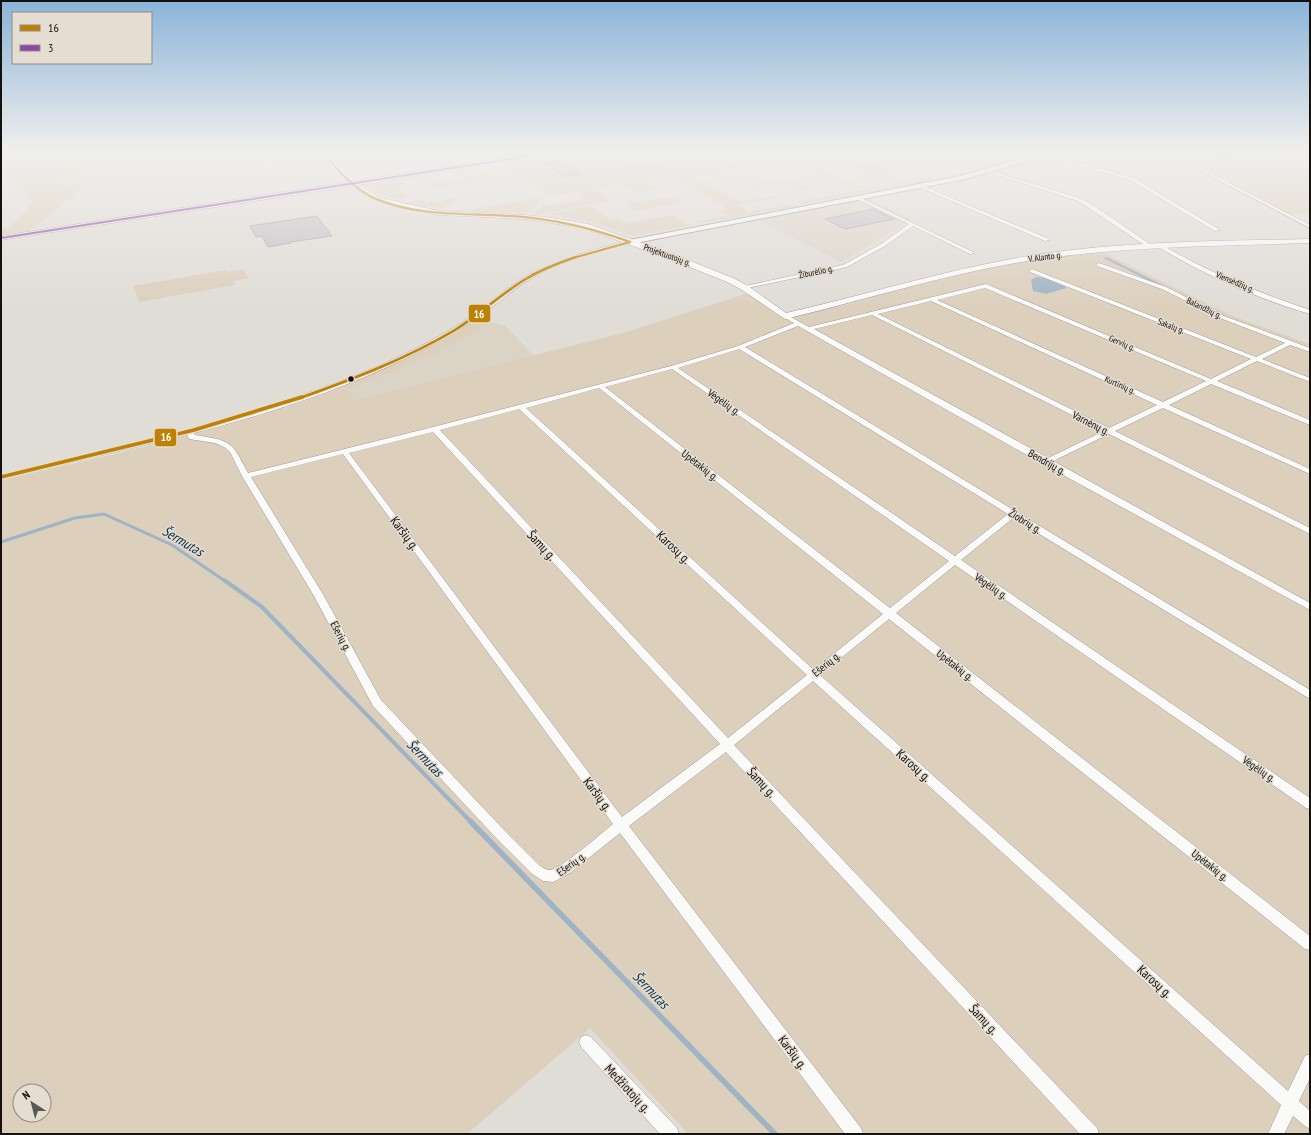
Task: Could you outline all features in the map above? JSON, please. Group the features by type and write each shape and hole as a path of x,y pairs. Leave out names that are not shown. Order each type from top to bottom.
{"main road":[{"path":"1,238 229,203"},
{"name":"Projektuotojų g.","path":"394,203 422,210 455,214 525,217 585,226 710,271 745,288 785,316"},
{"name":"V. Alanto g.","path":"785,316 1003,263 1076,252 1151,247 1310,241"}],"street":[{"path":"1,477 190,432 294,402 357,378 432,343 488,308 517,285 540,272 581,255 630,242 833,203"},
{"path":"869,203 972,253"},
{"path":"961,203 1047,240"},
{"path":"1085,203 1151,247"},
{"path":"1171,203 1216,230"},
{"path":"1264,203 1310,227"},
{"name":"Žiburėlio g.","path":"745,288 845,266 883,245 913,224"},
{"name":"Viensėdžių g.","path":"1162,247 1202,268 1243,286 1310,312"},
{"name":"Balandžių g.","path":"1099,265 1164,288 1222,317 1310,350"},
{"name":"Sakalų g.","path":"1032,271 1310,380"},
{"name":"Gervių g.","path":"807,329 981,286 993,288 1310,423"},
{"name":"Kurtinių g.","path":"931,299 1310,472"},
{"name":"Varnėnų g.","path":"872,313 1310,531"},
{"name":"Bendrijų g.","path":"785,316 1310,607"},
{"path":"246,476 435,429 673,367 740,347 798,324"},
{"path":"1046,462 1289,342"},
{"name":"Žiobrių g.","path":"740,347 1310,695"},
{"name":"Vėgėlių g.","path":"673,367 1310,804"},
{"name":"Upėtakių g.","path":"600,386 1310,944"},
{"name":"Karosų g.","path":"520,406 813,675 1310,1120"},
{"name":"Šamų g.","path":"435,429 1091,1134"},
{"name":"Ešerių g.","path":"190,432 192,437 217,441 227,445 233,451 246,476 319,596 377,703 542,875 553,876 567,868 727,744 1013,514"},
{"name":"Karšių g.","path":"344,451 621,825 855,1134"},
{"name":"Medžiotojų g.","path":"586,1042 671,1134"},
{"path":"1276,1134 1310,1061"}],"shaded area":[{"path":"32,203 64,203 29,232 1,237 1,229 9,228"},
{"path":"409,203 450,203 443,208"},
{"path":"510,203 538,203 527,213 464,211"},
{"path":"566,203 600,203 541,214 535,213 542,207"},
{"path":"633,203 677,203 637,211 627,204"},
{"path":"718,203 748,203 736,205 748,212 794,204 797,206 699,224 695,222 728,216 720,211 729,209"},
{"path":"834,203 878,203 912,219 841,262 756,218"},
{"path":"1266,203 1310,203 1310,213 1287,214"},
{"path":"590,206 611,220 617,219 624,224 673,215 691,226 633,236 592,222 551,214"},
{"path":"1104,253 1232,316 1310,344 1310,1134 688,1134 590,1028 467,1134 1,1134 1,480 190,436 303,402 352,383 350,381 426,347 473,317 490,322 440,352 347,390 356,400 623,333 752,292 790,319 948,276 1042,258"},
{"path":"243,269 249,278 233,281 235,285 139,302 133,286 226,270 228,272"},
{"path":"490,322 505,326 534,356 356,400 347,390 440,352"}],"water":[{"path":"1036,277 1052,280 1060,283 1066,288 1046,294 1033,291 1031,280"}],"building":[{"path":"873,209 894,219 845,229 825,219"},
{"path":"317,216 332,236 290,242 291,243 268,247 262,236 256,237 250,226"}],"waterway":[{"path":"1106,258 1166,288"},
{"name":"Šermutas","path":"1,542 75,518 104,514 172,545 225,581"},
{"name":"Šermutas","path":"224,580 262,607 471,822"},
{"name":"Šermutas","path":"470,821 775,1134"}],"transit line":[{"name":"3","path":"1,238 227,203"},
{"name":"16","path":"386,203 405,208 442,212 542,219 572,224 630,242"},
{"name":"16","path":"1,477 146,443 242,417 337,385 395,361 442,337 476,316 516,285 542,270 604,248 630,242"}]}
